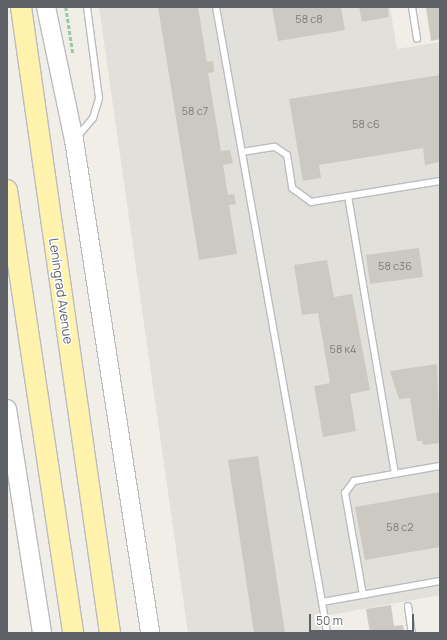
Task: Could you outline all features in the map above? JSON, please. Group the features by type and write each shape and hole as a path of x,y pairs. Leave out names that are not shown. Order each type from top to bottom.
{"main road":[{"name":"Leningrad Avenue","path":"21,7 110,633"},
{"path":"46,7 74,140 147,628"},
{"path":"7,190 73,633"},
{"path":"7,409 42,633"}],"lane":[{"path":"74,140 93,118 99,98 87,7"},
{"path":"216,7 327,633"},
{"path":"412,7 417,39"},
{"path":"242,152 275,147 287,155 292,188 311,202 440,181"},
{"path":"348,196 395,474"},
{"path":"363,595 345,493 354,481 440,466"},
{"path":"322,602 440,581"},
{"path":"408,606 412,633"}],"shaded area":[{"path":"99,7 390,7 397,49 440,42 440,595 319,617 321,633 188,633"}],"building":[{"path":"158,7 198,7 207,62 213,61 214,72 208,73 221,151 230,150 233,163 223,165 228,195 234,194 236,204 229,205 237,254 199,260"},
{"path":"272,7 341,7 345,30 278,41"},
{"path":"359,7 388,7 389,17 362,22"},
{"path":"426,7 440,7 440,39 431,41"},
{"path":"440,75 440,162 425,165 423,148 319,165 321,178 303,181 289,99"},
{"path":"419,248 423,277 370,284 366,255"},
{"path":"327,260 334,297 352,294 370,390 350,394 356,431 323,437 314,386 330,383 318,313 302,315 294,265"},
{"path":"437,364 440,443 423,445 422,441 417,441 410,398 399,399 390,371"},
{"path":"258,456 285,633 254,633 228,460"},
{"path":"440,492 440,547 365,560 355,507"},
{"path":"391,605 394,626 403,625 404,631 370,633 366,609"}]}
